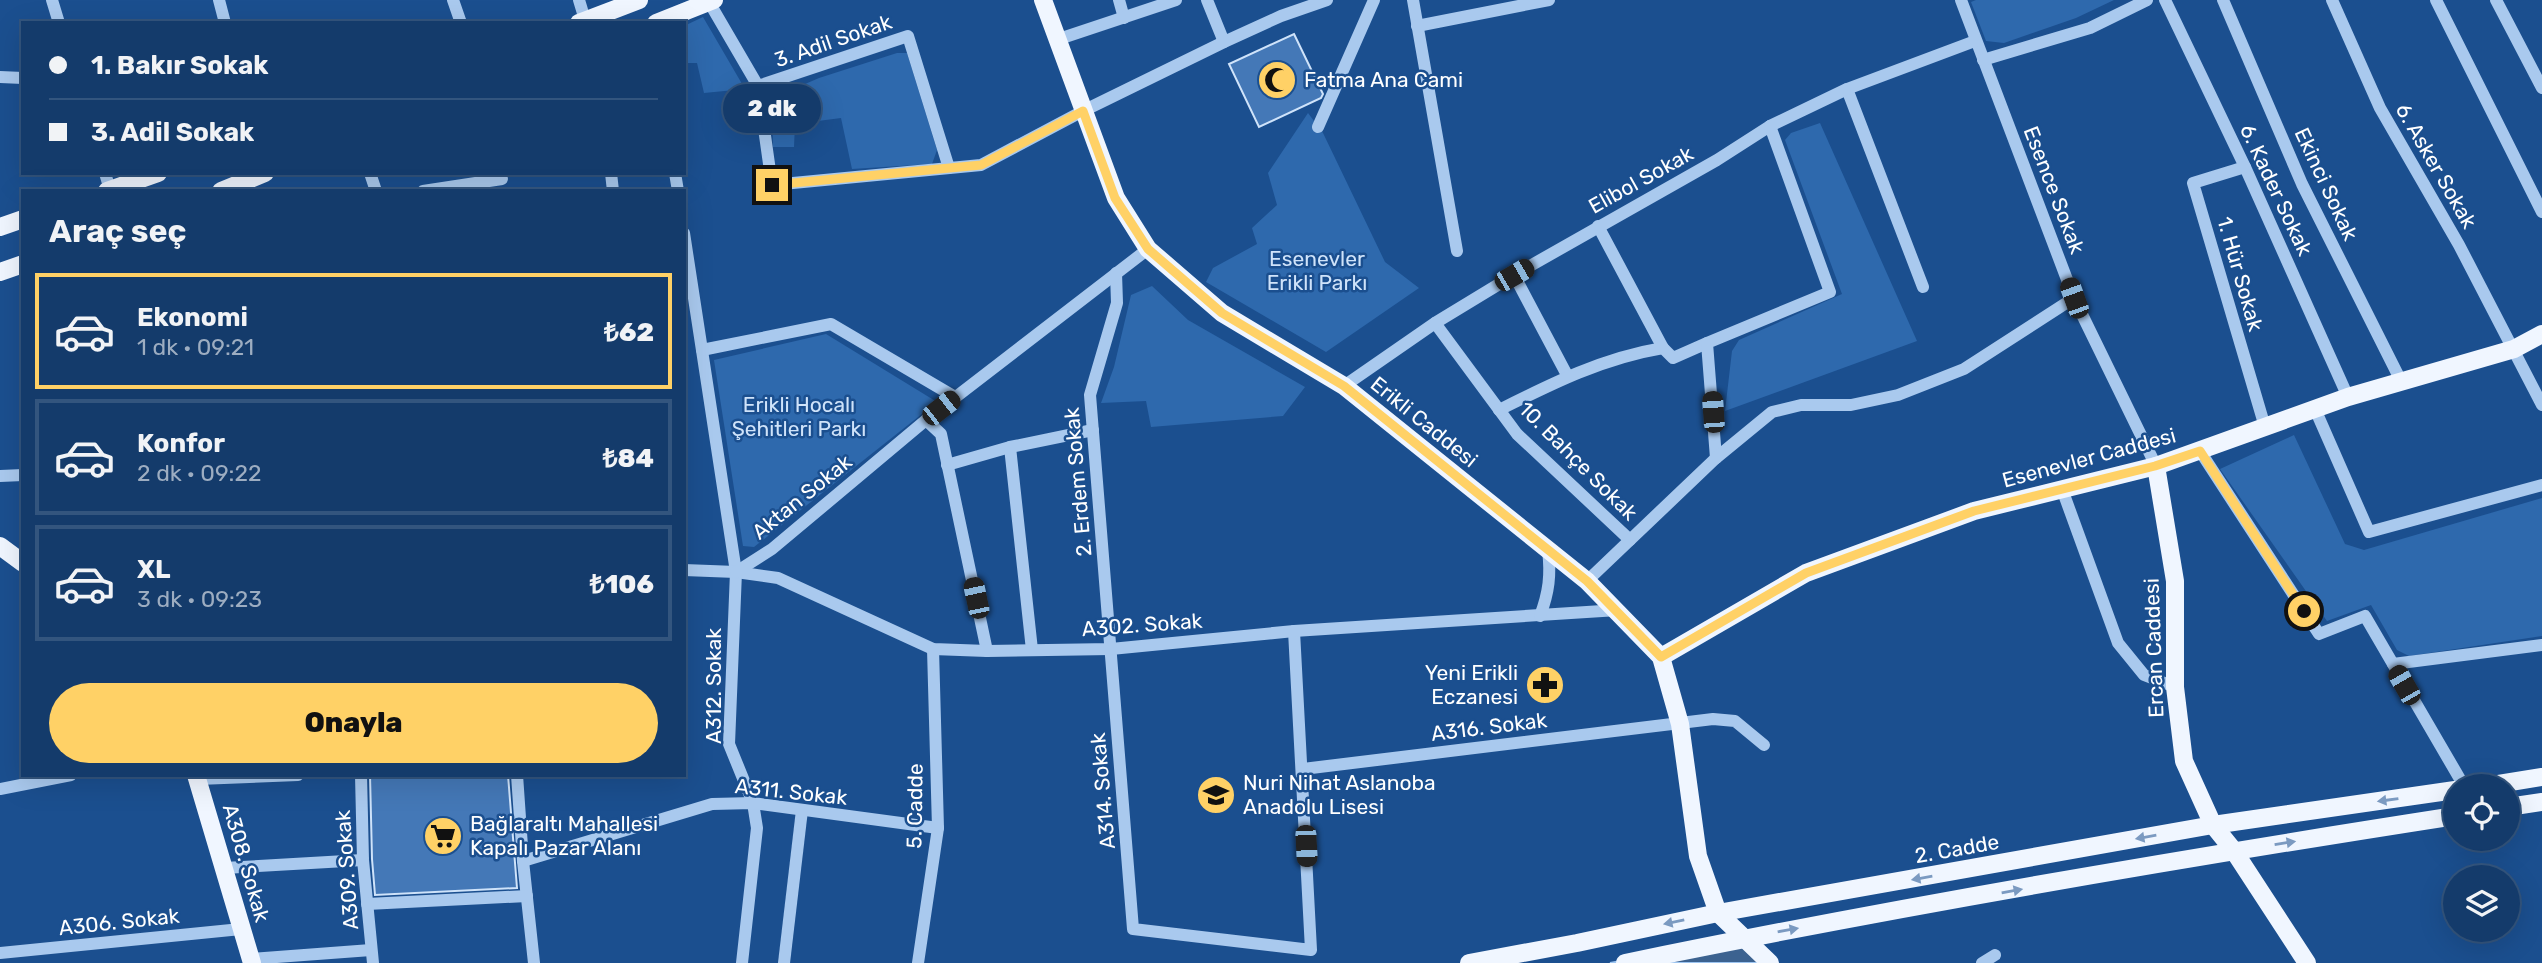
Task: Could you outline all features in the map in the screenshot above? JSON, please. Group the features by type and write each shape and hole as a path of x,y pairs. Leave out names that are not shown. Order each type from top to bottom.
{"main road":[{"path":"585,21 639,0"},
{"name":"Erikli Caddesi","path":"1043,0 1115,198 1148,249 1222,313 1344,386 1587,581 1661,657 1679,724 1698,856 1718,913"},
{"path":"661,21 711,1"},
{"path":"108,185 150,175"},
{"path":"226,189 260,175"},
{"path":"0,227 21,220"},
{"path":"0,272 21,265"},
{"name":"Esenevler Caddesi","path":"1661,657 1806,573 1974,511 2155,466 2348,397 2514,349 2542,334"},
{"name":"Ercan Caddesi","path":"2155,466 2175,581 2175,687 2184,761 2213,825 2234,851 2307,963"},
{"path":"0,545 21,561"},
{"name":"A308. Sokak","path":"197,777 251,961"},
{"path":"2520,781 2542,777"},
{"name":"2. Cadde","path":"1469,963 1718,913 2213,825 2443,792"},
{"path":"2520,805 2542,802"},
{"path":"1625,963 1745,938 2234,851 2443,818"},
{"path":"1718,913 1770,963"}],"street":[{"path":"52,0 58,21"},
{"path":"219,0 224,21"},
{"path":"453,0 460,21"},
{"path":"579,0 582,21"},
{"path":"1119,0 1124,18"},
{"path":"1056,40 1176,0"},
{"path":"1207,0 1224,42"},
{"name":"3. Adil Sokak","path":"711,1 758,86 772,185 981,165 1083,111 1224,42 1281,16 1327,0"},
{"path":"1318,127 1374,0"},
{"path":"1413,0 1457,251"},
{"path":"1417,26 1549,0"},
{"name":"Esence Sokak","path":"1961,0 2074,298 2155,466"},
{"path":"1983,60 2090,29 2147,0"},
{"name":"6. Kader Sokak","path":"2165,0 2245,167 2348,397"},
{"name":"Ekinci Sokak","path":"2223,0 2302,184 2401,381"},
{"path":"2436,0 2542,212"},
{"path":"2496,0 2542,88"},
{"name":"6. Asker Sokak","path":"2333,1 2380,108 2459,244 2542,405"},
{"name":"3. Adil Sokak","path":"758,86 908,36 949,168"},
{"name":"Elibol Sokak","path":"1344,386 1435,323 1598,226 1717,160 1770,126 1847,89 1975,41"},
{"path":"0,77 21,78"},
{"path":"1847,89 1923,287"},
{"path":"1716,458 1707,343 1830,292 1770,126"},
{"name":"1. Hür Sokak","path":"2245,167 2193,183 2265,427"},
{"path":"439,189 503,181"},
{"path":"1598,226 1664,348"},
{"name":"A312. Sokak","path":"686,246 736,572 729,744 753,803 757,828 742,963"},
{"name":"Aktan Sokak","path":"736,572 772,549 926,420 1148,249"},
{"name":"2. Erdem Sokak","path":"1111,649 1090,395 1117,303 1116,273"},
{"path":"1514,275 1567,375"},
{"path":"1587,581 1716,458 1772,412 1801,405 1851,405 1898,395 1964,369 2074,298"},
{"name":"10. Bahçe Sokak","path":"1435,323 1517,434 1630,540"},
{"path":"702,350 831,324 955,397"},
{"name":"10. Bahçe Sokak","path":"1499,410 1567,375 1630,354 1664,348 1673,358 1707,343"},
{"path":"2315,409 2369,532 2542,485"},
{"path":"926,420 941,434 987,651"},
{"path":"947,465 1010,447 1093,430"},
{"path":"1010,447 1032,650"},
{"path":"2200,451 2319,634 2365,615 2457,774"},
{"path":"0,476 21,475"},
{"path":"2063,489 2118,643 2144,675 2175,687"},
{"path":"1540,615 1549,593 1551,573 1548,550"},
{"name":"A302. Sokak","path":"686,570 736,572 778,578 933,649 1111,649 1294,631 1618,610"},
{"path":"1294,631 1303,769"},
{"path":"2393,664 2542,645"},
{"name":"5. Cadde","path":"918,963 938,828 933,649"},
{"name":"A314. Sokak","path":"1111,649 1133,929 1311,950 1303,769"},
{"name":"A316. Sokak","path":"1303,769 1713,719 1735,721 1764,746"},
{"path":"0,789 61,777"},
{"name":"A309. Sokak","path":"361,777 363,860 372,956"},
{"path":"517,777 534,963"},
{"name":"A311. Sokak","path":"523,861 712,804 753,803 938,828"},
{"path":"784,963 802,810"},
{"path":"225,868 363,860"},
{"path":"367,904 527,896"},
{"name":"A306. Sokak","path":"0,953 241,929"},
{"path":"1982,963 1995,955"},
{"path":"251,961 372,956"}],"green space":[{"path":"2114,0 2076,18 2004,43 1986,41 1971,2"},
{"path":"703,17 745,89 704,93 697,63 686,63 686,25"},
{"path":"897,53 907,53 937,150 932,164 852,169 841,118 795,124 794,147 773,147 772,110 775,97 819,78"},
{"name":"Esenevler Erikli Parkı","path":"1308,113 1323,133 1385,262 1419,288 1326,352 1206,282 1213,268 1257,244 1252,228 1277,205 1268,173"},
{"path":"1820,123 1917,341 1725,411 1732,351 1739,340 1842,294 1785,140 1791,133"},
{"path":"1152,286 1188,320 1305,387 1283,416 1151,427 1146,401 1101,403 1114,367 1131,295"},
{"name":"Erikli Hocalı Şehitleri Parkı","path":"826,334 937,402 754,547 743,546 714,360"},
{"path":"2294,435 2345,544 2364,550 2542,498 2542,636 2409,656 2397,650 2371,605 2327,621 2220,469"}],"shaded area":[{"path":"1745,938 1763,963 1610,963"}],"building":[{"name":"Fatma Ana Cami","path":"1294,34 1323,94 1321,98 1259,127 1229,64"},
{"name":"Bağlaraltı Mahallesi Kapalı Pazar Alanı","path":"370,777 508,777 517,888 375,895"}],"place":[{"name":"Fatma Ana Cami","path":"1277,80"},
{"name":"Yeni Erikli Eczanesi","path":"1545,685"},
{"name":"Nuri Nihat Aslanoba Anadolu Lisesi","path":"1216,795"},
{"name":"Bağlaraltı Mahallesi Kapalı Pazar Alanı","path":"443,836"}],"route":[{"path":"772,185 981,165 1083,111 1115,198 1148,249 1222,313 1344,386 1587,581 1661,657 1806,573 1974,511 2155,466 2200,451 2304,611"}]}
